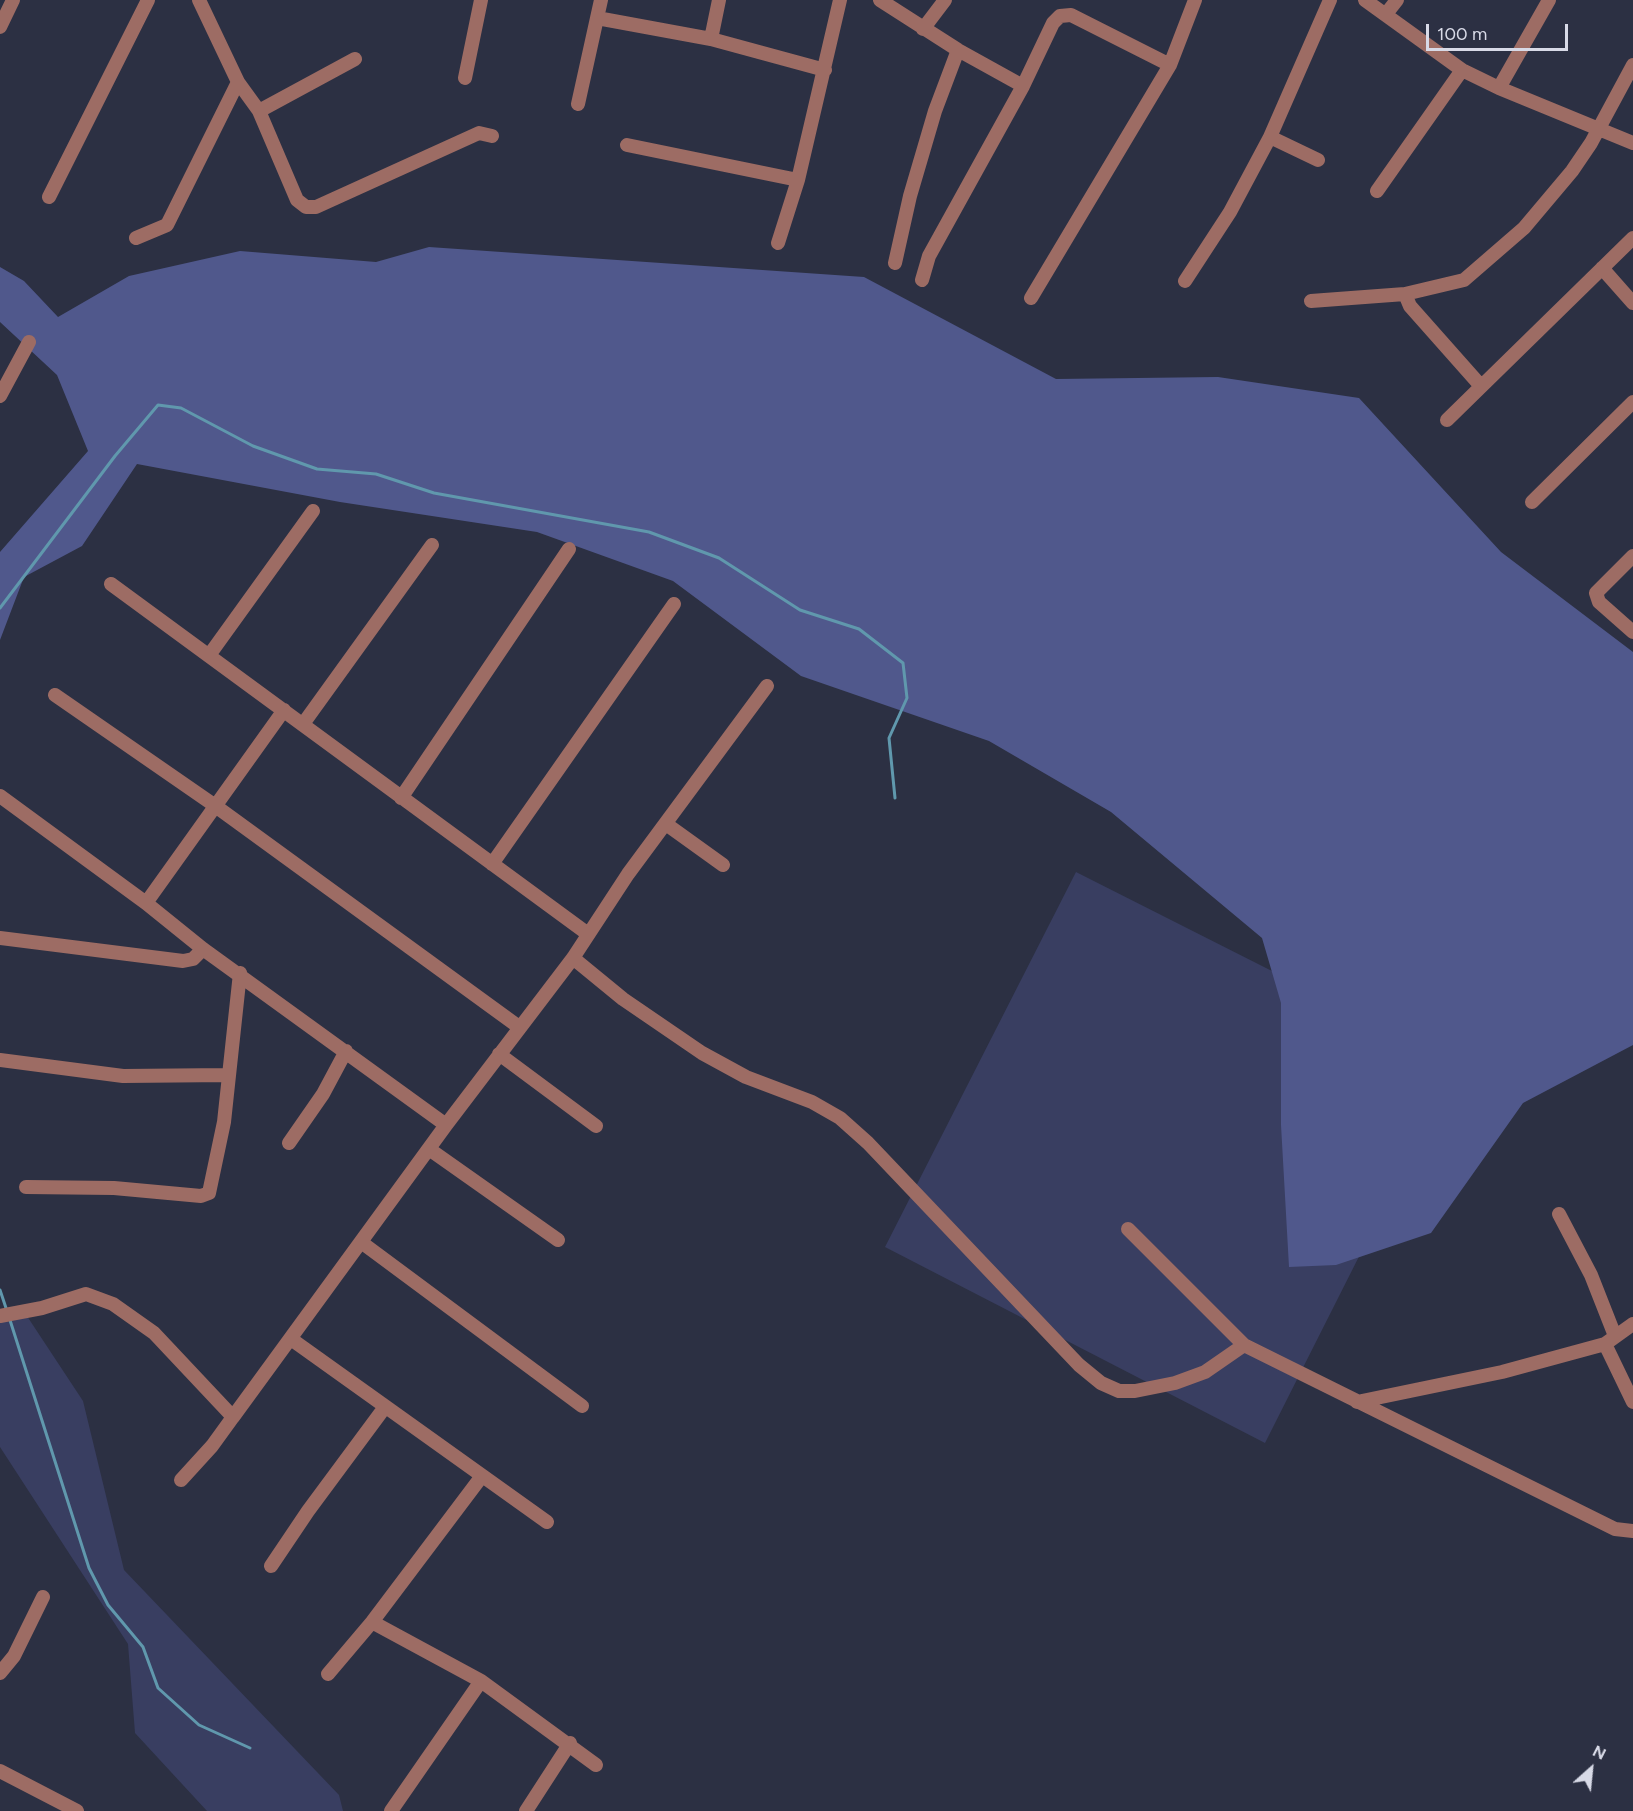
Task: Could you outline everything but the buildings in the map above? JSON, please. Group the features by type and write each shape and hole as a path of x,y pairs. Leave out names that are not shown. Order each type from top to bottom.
{"street":[{"path":"0,27 13,0"},
{"path":"50,197 148,0"},
{"path":"465,78 481,0"},
{"path":"578,104 601,0"},
{"path":"711,39 719,0"},
{"path":"778,243 798,180 840,0"},
{"path":"880,0 923,29 1023,86"},
{"path":"923,29 945,0"},
{"path":"1031,298 1170,65 1195,0"},
{"path":"1185,280 1230,212 1270,137 1330,0"},
{"path":"1365,0 1462,69 1499,88 1633,143"},
{"path":"1386,14 1397,0"},
{"path":"1499,88 1549,0"},
{"path":"205,2 238,82 259,111 297,200 306,207 316,207 479,133 492,136"},
{"path":"922,280 929,256 1023,86 1053,23 1060,16 1071,15 1170,65"},
{"path":"597,18 711,39 825,70"},
{"path":"895,263 928,132 958,50"},
{"path":"259,111 355,58"},
{"path":"1311,301 1406,294 1464,280 1493,258 1551,198 1585,152 1633,65"},
{"path":"1377,191 1462,69"},
{"path":"136,238 167,225 238,82"},
{"path":"1270,137 1318,160"},
{"path":"627,145 798,180"},
{"path":"1447,420 1480,385 1633,238"},
{"path":"1602,268 1633,303"},
{"path":"1406,294 1410,306 1480,385"},
{"path":"0,396 29,342"},
{"path":"1532,502 1633,402"},
{"path":"210,654 313,510"},
{"path":"303,724 432,545"},
{"path":"401,798 569,549"},
{"path":"1633,555 1596,592 1599,602 1633,632"},
{"path":"111,584 210,654 401,798 588,934"},
{"path":"492,864 674,604"},
{"path":"181,1480 212,1446 446,1125 573,958 666,824 767,686"},
{"path":"55,695 214,805 519,1027"},
{"path":"146,903 284,710"},
{"path":"0,795 146,903 203,949 240,973 446,1125"},
{"path":"666,824 723,865"},
{"path":"0,938 183,962 193,959 203,949"},
{"path":"573,958 623,999 702,1053 746,1077 812,1102 840,1118 868,1143 1079,1365 1101,1383 1119,1391 1135,1391 1175,1383 1204,1372 1244,1345"},
{"path":"26,1187 114,1188 201,1196 209,1193 224,1122 240,973"},
{"path":"289,1143 324,1094 346,1051"},
{"path":"499,1054 596,1126"},
{"path":"0,1060 123,1076 228,1075"},
{"path":"429,1149 558,1240"},
{"path":"1559,1214 1591,1275 1610,1340 1633,1402"},
{"path":"1128,1229 1244,1345 1615,1529 1633,1531"},
{"path":"361,1242 582,1406"},
{"path":"0,1316 42,1308 86,1294 113,1304 154,1333 233,1417"},
{"path":"1357,1402 1502,1372 1610,1340 1633,1324"},
{"path":"291,1340 547,1521"},
{"path":"271,1566 308,1511 385,1407"},
{"path":"327,1674 372,1622 482,1476"},
{"path":"0,1673 14,1656 44,1597"},
{"path":"372,1622 481,1681 570,1743 596,1765"},
{"path":"391,1811 481,1681"},
{"path":"526,1811 570,1743"},
{"path":"0,1771 77,1811"}],"shaded area":[{"path":"429,247 864,277 1056,379 1218,377 1359,398 1501,552 1633,652 1633,1045 1523,1103 1431,1233 1336,1265 1289,1267 1281,1125 1281,1003 1262,938 1111,812 989,741 801,676 673,581 537,532 340,502 137,464 82,546 24,577 0,640 0,552 88,451 57,375 0,322 0,267 24,281 58,317 129,276 240,251 376,262"},
{"path":"1076,872 1456,1064 1265,1443 885,1247"},
{"path":"21,1307 83,1401 124,1570 339,1795 343,1811 207,1811 135,1733 128,1644 0,1447 0,1316"}],"waterway":[{"path":"0,608 115,456 158,405 181,408 253,446 317,469 376,474 434,493 649,532 719,558 800,610 859,629 903,663 907,698 889,738 895,798"},
{"path":"0,1290 7,1311"},
{"path":"9,1317 89,1568 108,1605 143,1647 158,1688 199,1725 250,1748"}]}
